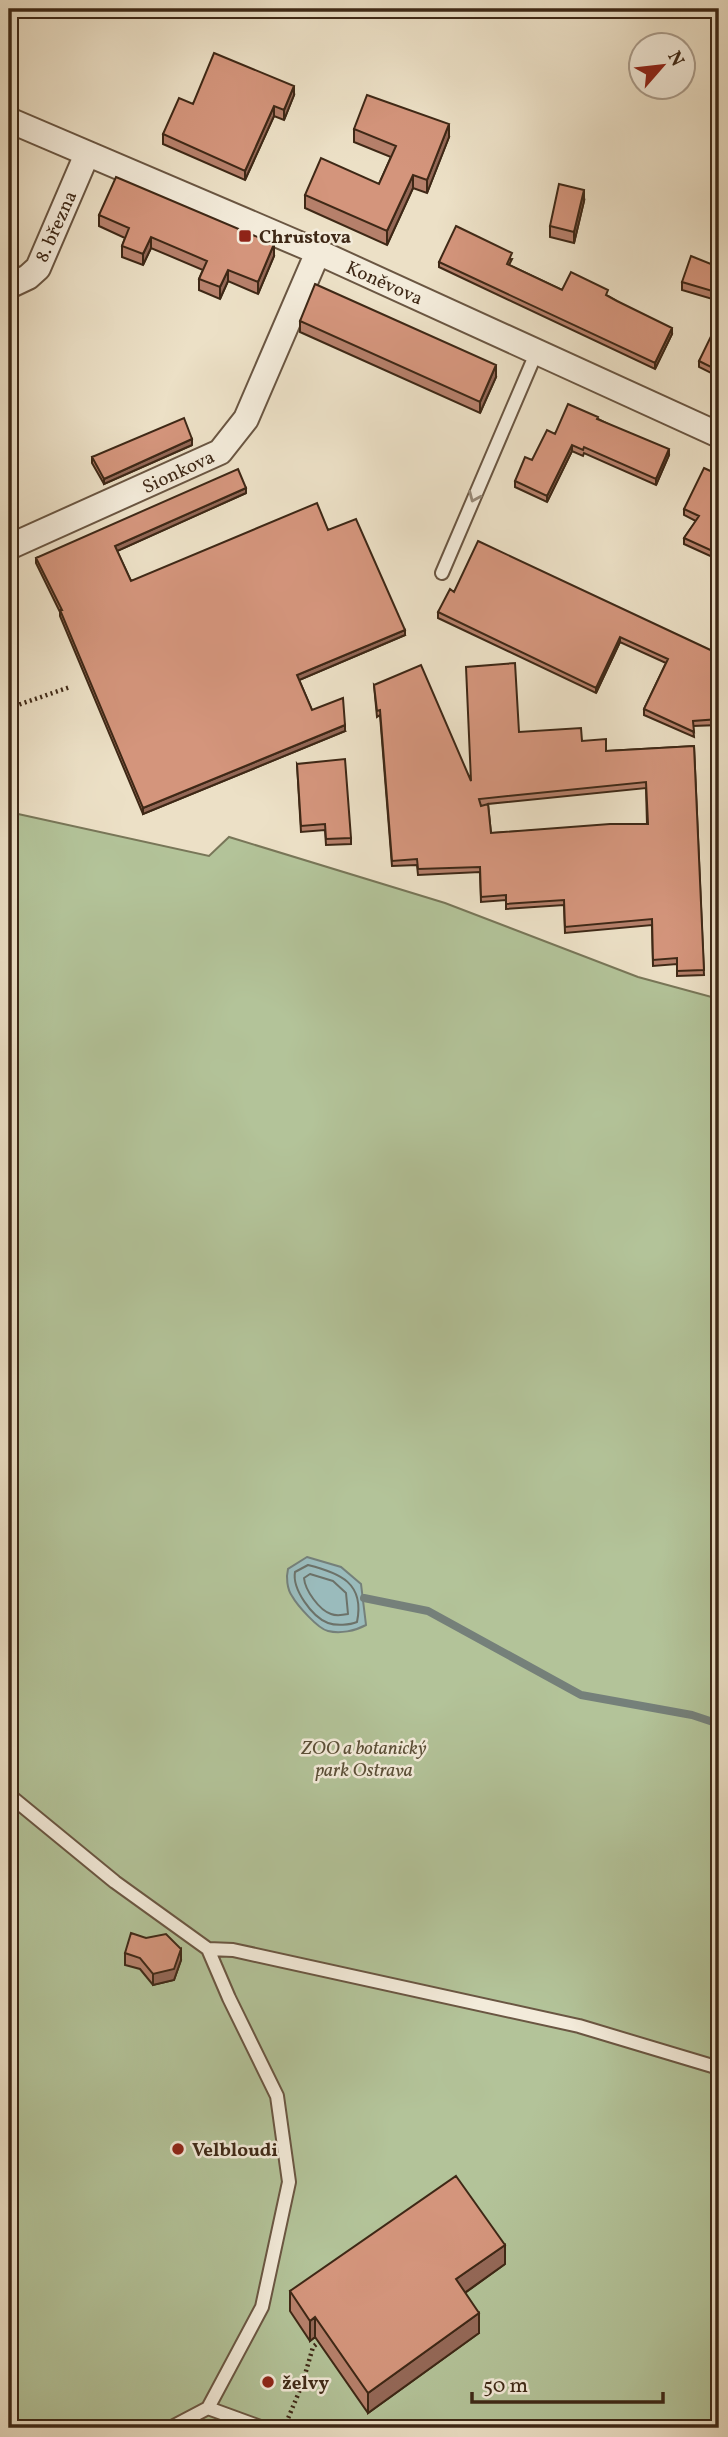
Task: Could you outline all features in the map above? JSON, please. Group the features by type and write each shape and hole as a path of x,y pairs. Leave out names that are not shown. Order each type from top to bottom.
{"street":[{"name":"Koněvova","path":"9,120 318,252 719,435"},
{"name":"8. března","path":"9,286 28,277 38,268 86,153"},
{"name":"Sionkova","path":"9,547 220,452 246,419 318,252"}],"lane":[{"path":"442,573 537,351"},
{"path":"9,1795 115,1882 208,1949 229,1998 278,2096 289,2182 262,2306 208,2408 170,2428"},
{"path":"208,1949 233,1950 579,2026 719,2068"},
{"path":"208,2408 262,2428"}],"path":[{"path":"9,708 70,687"},
{"path":"284,2428 302,2385 313,2347 326,2335"}],"green space":[{"name":"ZOO a botanický park Ostrava","path":"9,812 209,856 229,837 445,903 638,977 719,999 719,2428 9,2428"}],"water":[{"path":"307,1557 341,1567 361,1584 366,1625 347,1631 328,1631 303,1611 290,1593 287,1576 288,1569"}],"building":[{"path":"214,53 294,86 284,110 274,106 245,171 163,134 179,98 193,104"},
{"path":"367,95 449,124 427,180 413,175 387,231 305,195 321,158 379,184 396,146 354,129"},
{"path":"116,177 274,244 258,282 228,270 220,287 199,279 207,261 151,237 143,254 122,246 129,228 99,215"},
{"path":"559,184 584,190 574,232 550,226"},
{"path":"456,226 512,253 507,264 562,290 571,272 608,290 606,295 672,328 655,363 439,262"},
{"path":"691,256 716,266 715,269 719,270 719,293 682,282"},
{"path":"315,284 496,365 480,402 300,321"},
{"path":"715,328 719,330 719,371 699,361"},
{"path":"568,404 669,449 656,479 584,447 583,450 572,445 547,496 515,481 525,457 532,460 547,430 555,434"},
{"path":"184,418 192,439 104,479 92,457"},
{"path":"704,468 719,475 719,554 684,538 699,516 684,509"},
{"path":"238,469 246,488 115,546 131,581 317,503 328,530 356,519 405,630 297,675 312,710 343,698 345,725 143,808 62,610 36,558"},
{"path":"478,541 719,654 719,719 693,721 694,732 644,709 668,659 620,637 596,688 438,612 450,589 454,592"},
{"path":"515,663 519,732 581,728 582,741 606,739 606,751 694,746 704,970 677,971 677,958 653,960 652,919 565,927 564,900 506,904 506,895 481,897 480,867 418,869 417,859 392,861 380,710 377,711 374,685 421,665 471,781 466,667","holes":["646,782 648,824 610,824 491,833 488,804 481,806 479,799"]},
{"path":"345,759 351,838 326,839 325,824 301,826 297,764"},
{"path":"131,1933 146,1938 166,1934 181,1949 174,1969 153,1974 140,1958 125,1953"},
{"path":"456,2176 505,2245 456,2279 479,2313 368,2393 315,2317 310,2321 290,2291"}],"waterway":[{"path":"364,1598 428,1611 581,1695 692,1715 719,1724"}],"place":[{"name":"Chrustova","path":"245,236"},
{"name":"Velbloudi","path":"178,2149"},
{"name":"želvy","path":"268,2382"}]}
